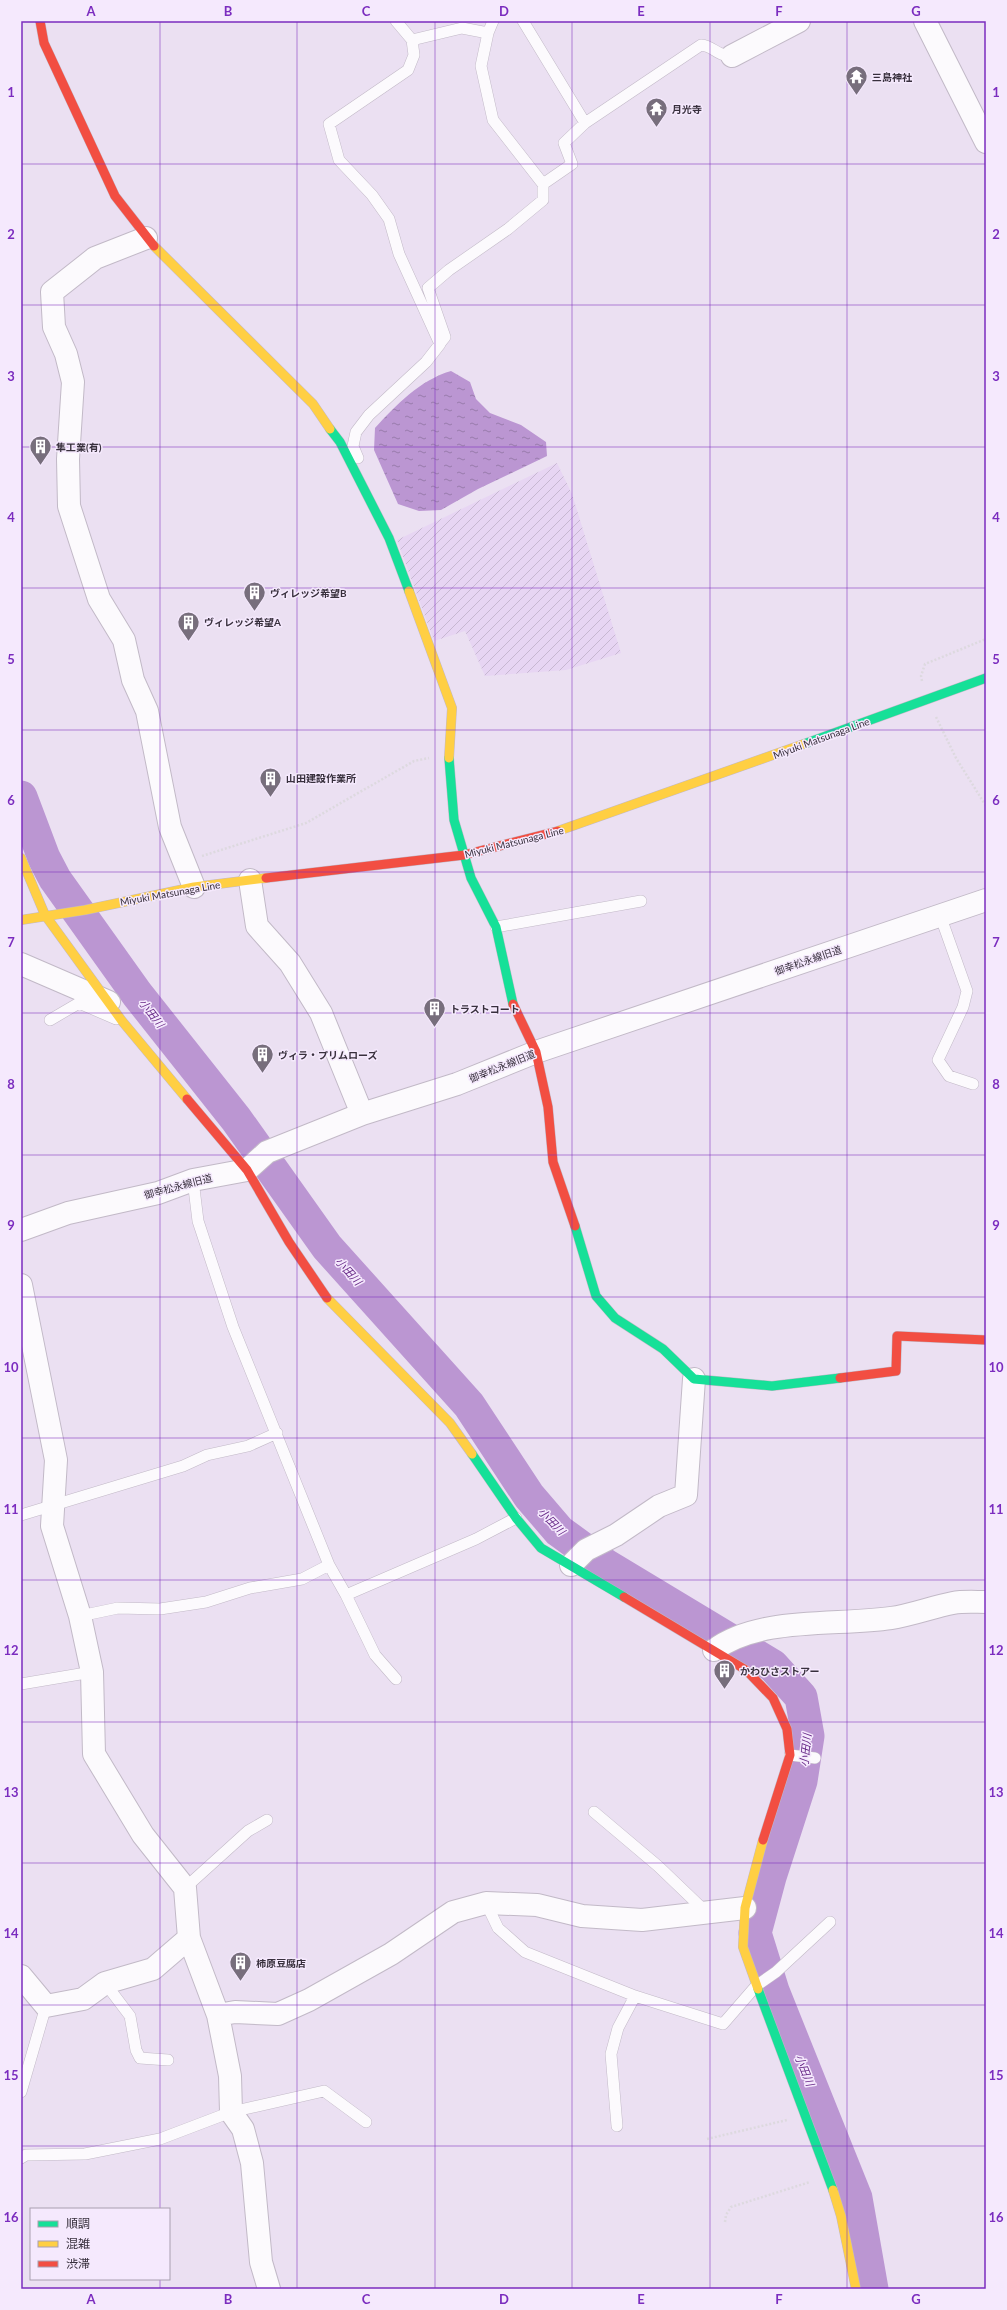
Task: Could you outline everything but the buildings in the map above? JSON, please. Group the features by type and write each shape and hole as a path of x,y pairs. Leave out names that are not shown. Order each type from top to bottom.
{"street":[{"path":"40,21 44,43 115,196 146,238 277,366 313,404 340,442 389,538 452,708 449,753 454,820 471,878 496,927 514,1007 536,1052 548,1107 553,1162 571,1211 596,1296 614,1318 663,1349 694,1380 772,1386 896,1371 897,1336 986,1340"},
{"path":"732,56 799,21"},
{"path":"925,21 986,142"},
{"path":"146,238 95,258 52,292 54,327 66,354 73,382 68,459 69,506 99,599 124,640 133,680 147,711 170,827 194,887"},
{"name":"Miyuki Matsunaga Line","path":"21,920 84,910 194,887 464,855 546,835 628,808 986,678"},
{"path":"21,860 46,915 122,1021 249,1168 289,1242 323,1293 450,1423 516,1518 541,1548 577,1559 724,1644 773,1698 787,1729 792,1755 758,1857 745,1908 743,1947 829,2176 841,2216 856,2289"},
{"path":"250,880 257,926 290,962 322,1013 362,1114"},
{"name":"御幸松永線旧道","path":"21,1230 68,1213 158,1193 193,1180 249,1168 266,1152 362,1114 457,1084 536,1052 986,900"},
{"path":"21,964 109,1002"},
{"path":"21,1285 38,1376 50,1420 56,1460 52,1504 52,1526 80,1616 92,1672 94,1754 144,1835 185,1888 189,1938 218,2014 230,2076 231,2112 243,2129 252,2163 261,2262 269,2289"},
{"path":"577,1559 659,1506 686,1495 694,1380"},
{"path":"724,1644 789,1624 840,1624 892,1618 954,1602 986,1602"},
{"path":"218,2014 235,2012 278,2014 309,2000 391,1954 453,1912 486,1903 537,1905 582,1916 642,1920 745,1908"},
{"path":"21,1976 46,2006 83,1999 105,1983 153,1969 189,1938"}],"lane":[{"path":"396,21 412,40 414,55 408,70 329,124 339,160 372,195 389,218 399,254 440,344"},
{"path":"389,538 353,446 356,432 369,416 426,362 444,337 428,288 449,270 508,229 543,200 542,184 493,120 481,66 488,33 493,21"},
{"path":"523,21 585,123"},
{"path":"412,40 462,28 488,33"},
{"path":"542,184 572,164 564,143 585,123 701,45 706,45 722,56 732,56"},
{"path":"496,927 641,901"},
{"path":"940,915 968,991 963,1007 938,1060 949,1076 973,1084"},
{"path":"50,1020 79,1003 122,1021"},
{"path":"193,1180 198,1221 233,1327 277,1432 329,1565 346,1595 375,1654 396,1679"},
{"path":"21,1515 52,1504 183,1466 207,1455 248,1446 277,1432"},
{"path":"346,1595 476,1539 516,1518"},
{"path":"80,1616 118,1608 160,1609 206,1602 250,1588 302,1579 329,1565"},
{"path":"21,1684 92,1672"},
{"path":"792,1755 815,1758"},
{"path":"594,1812 658,1866 707,1913"},
{"path":"185,1888 248,1831 267,1820"},
{"path":"486,1903 498,1928 525,1952 635,1996 723,2024 758,1985 776,1972 830,1922"},
{"path":"105,1983 130,2016 136,2050 140,2058 168,2060"},
{"path":"617,2126 611,2054 618,2028 635,1996"},
{"path":"21,2092 46,2006"},
{"path":"21,2158 26,2155 85,2154 160,2140 231,2112 324,2091 366,2122"}],"path":[{"path":"183,862 306,823 414,761 449,753"},
{"path":"707,2138 805,2114"},
{"path":"725,2222 726,2215 732,2207 829,2176"}],"shaded area":[{"path":"557,463 572,494 621,653 566,670 485,676 465,631 434,641 397,540"}],"water":[{"path":"451,371 470,382 476,399 490,413 521,425 546,442 547,456 478,489 441,510 419,511 398,504 374,450 375,428 409,394 429,380"}],"waterway":[{"name":"小田川","path":"21,797 44,858 55,879 137,994 236,1119 327,1247 469,1405 529,1496 559,1531 607,1566 773,1666 801,1697 808,1736 801,1781 770,1877 755,1933 773,1991 856,2198 872,2289"}],"traffic: fast":[{"path":"330,429 340,442 389,538 409,591"},
{"path":"804,744 986,678"},
{"path":"449,758 454,820 471,878 496,927 513,1004"},
{"path":"575,1226 596,1296 615,1318 663,1349 694,1379 772,1386 840,1378"},
{"path":"472,1454 516,1518 541,1548 624,1597"},
{"path":"758,1989 833,2190"}],"traffic: slow":[{"path":"154,246 313,404 330,429"},
{"path":"409,591 452,708 449,758"},
{"path":"558,831 804,744"},
{"path":"21,858 45,915 122,1021 187,1099"},
{"path":"21,920 85,910 194,887 266,878"},
{"path":"327,1298 450,1423 472,1454"},
{"path":"758,1989 743,1947 745,1908 763,1840"},
{"path":"833,2190 841,2216 856,2289"}],"traffic: jam":[{"path":"40,21 44,43 115,196 154,246"},
{"path":"266,878 464,855 558,831"},
{"path":"513,1004 536,1052 548,1107 553,1162 575,1226"},
{"path":"187,1099 247,1170 289,1242 327,1298"},
{"path":"840,1378 896,1371 897,1336 986,1340"},
{"path":"624,1597 746,1670 773,1698 787,1729 790,1755 763,1840"}],"place":[{"name":"三島神社","path":"856,96"},
{"name":"月光寺","path":"656,128"},
{"name":"隼工業(有)","path":"40,466"},
{"name":"ヴィレッジ希望B","path":"254,612"},
{"name":"ヴィレッジ希望A","path":"189,642"},
{"name":"山田建設作業所","path":"271,798"},
{"name":"トラストコート","path":"435,1028"},
{"name":"ヴィラ・プリムローズ","path":"263,1074"},
{"name":"かわひさストアー","path":"724,1690"},
{"name":"柿原豆腐店","path":"240,1982"}]}
